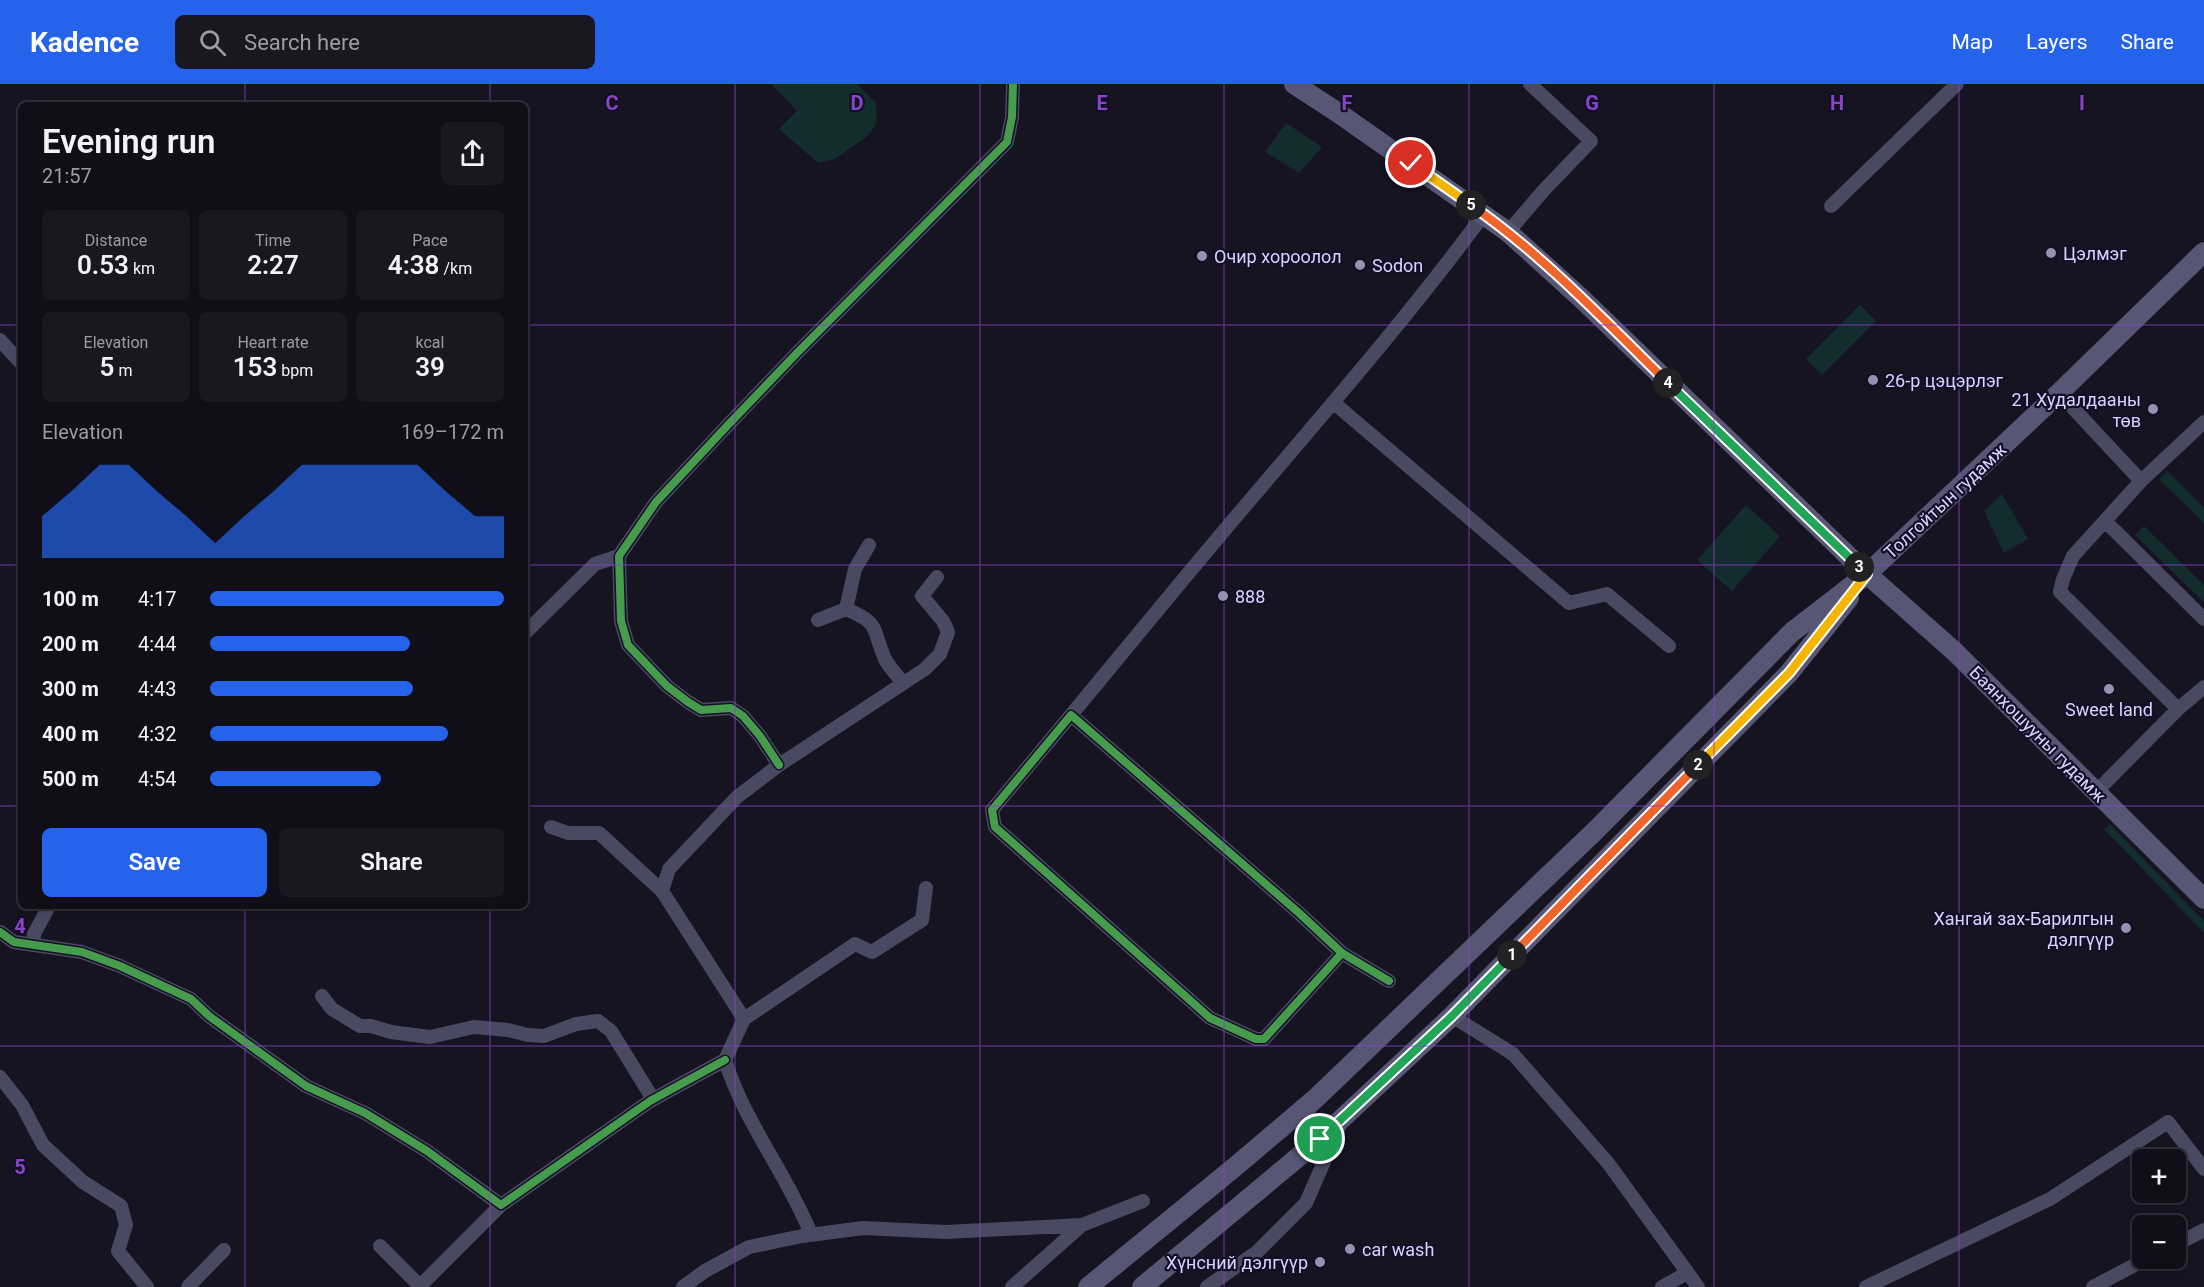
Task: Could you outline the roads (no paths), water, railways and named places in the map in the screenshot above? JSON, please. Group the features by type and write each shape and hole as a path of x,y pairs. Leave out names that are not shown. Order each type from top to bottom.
{"main road":[{"name":"Баянхошууны гудамж","path":"1294,84 1508,232 1581,298 1867,574 1955,652 2204,899"},
{"name":"Толгойтын гудамж","path":"1867,574 2204,252"},
{"path":"1142,1287 1320,1139 1452,1016 1789,673 1867,574"},
{"path":"1088,1287 1315,1099 1595,831 1792,632 1867,574"}],"street":[{"path":"779,765 760,736 743,716 731,708 701,710 688,702 667,686 628,645 621,621 619,556 656,502 712,442 796,353 1007,142 1012,117 1013,84"},
{"path":"1508,232 1591,141 1530,84"},
{"path":"1831,206 1956,84"},
{"path":"1342,953 1264,1039 1256,1039 1210,1018 995,827 992,810 1334,403 1445,267 1484,214"},
{"path":"0,340 18,360"},
{"path":"2059,393 2141,481"},
{"path":"1334,403 1569,603 1607,594 1669,646"},
{"path":"2178,709 2060,592 2073,556 2141,481 2204,422"},
{"path":"2106,522 2204,619"},
{"path":"846,609 855,569 869,544"},
{"path":"528,630 595,564 619,556"},
{"path":"662,891 669,869 737,797 779,765 925,669 940,654 948,632 943,621 922,596 937,577"},
{"path":"818,620 846,609 865,617 877,631 886,660 902,682"},
{"path":"2096,792 2178,709 2204,687"},
{"path":"1071,715 1342,953 1389,981"},
{"path":"551,827 568,833 599,832 662,891 744,1019"},
{"path":"380,1246 420,1286 501,1205 652,1099 725,1060 744,1019 855,944 872,951 922,920 926,888"},
{"path":"33,945 34,934 47,909"},
{"path":"0,932 14,942 82,952 146,977 191,999 209,1016 306,1086 365,1113 427,1151 501,1205"},
{"path":"322,996 332,1009 360,1026 430,1037 474,1027 544,1036 576,1024 598,1020 611,1031 652,1099"},
{"path":"1452,1016 1513,1054 1608,1163 1698,1287"},
{"path":"725,1060 731,1081 799,1204 811,1234"},
{"path":"0,1077 22,1106 44,1145 82,1182 121,1206 126,1225 118,1251 147,1287"},
{"path":"1207,1287 1257,1251 1306,1203 1343,1118"},
{"path":"1866,1287 2050,1199 2168,1122 2204,1170"},
{"path":"683,1287 705,1271 749,1247 811,1234 863,1228 946,1232 1082,1225 1143,1201"},
{"path":"1012,1287 1082,1225"},
{"path":"2186,1239 2204,1230"},
{"path":"188,1287 224,1250"},
{"path":"2093,1287 2132,1266"},
{"path":"1662,1287 1687,1273"}],"place":[{"name":"Цэлмэг","path":"2051,253"},
{"name":"Очир хороолол","path":"1202,256"},
{"name":"Sodon","path":"1360,265"},
{"name":"26-р цэцэрлэг","path":"1873,380"},
{"name":"21 Худалдааны төв","path":"2153,409"},
{"name":"888","path":"1223,596"},
{"name":"Sweet land","path":"2109,689"},
{"name":"Хангай зах-Барилгын дэлгүүр","path":"2126,928"},
{"name":"car wash","path":"1350,1249"},
{"name":"Хүнсний дэлгүүр","path":"1320,1262"}]}
